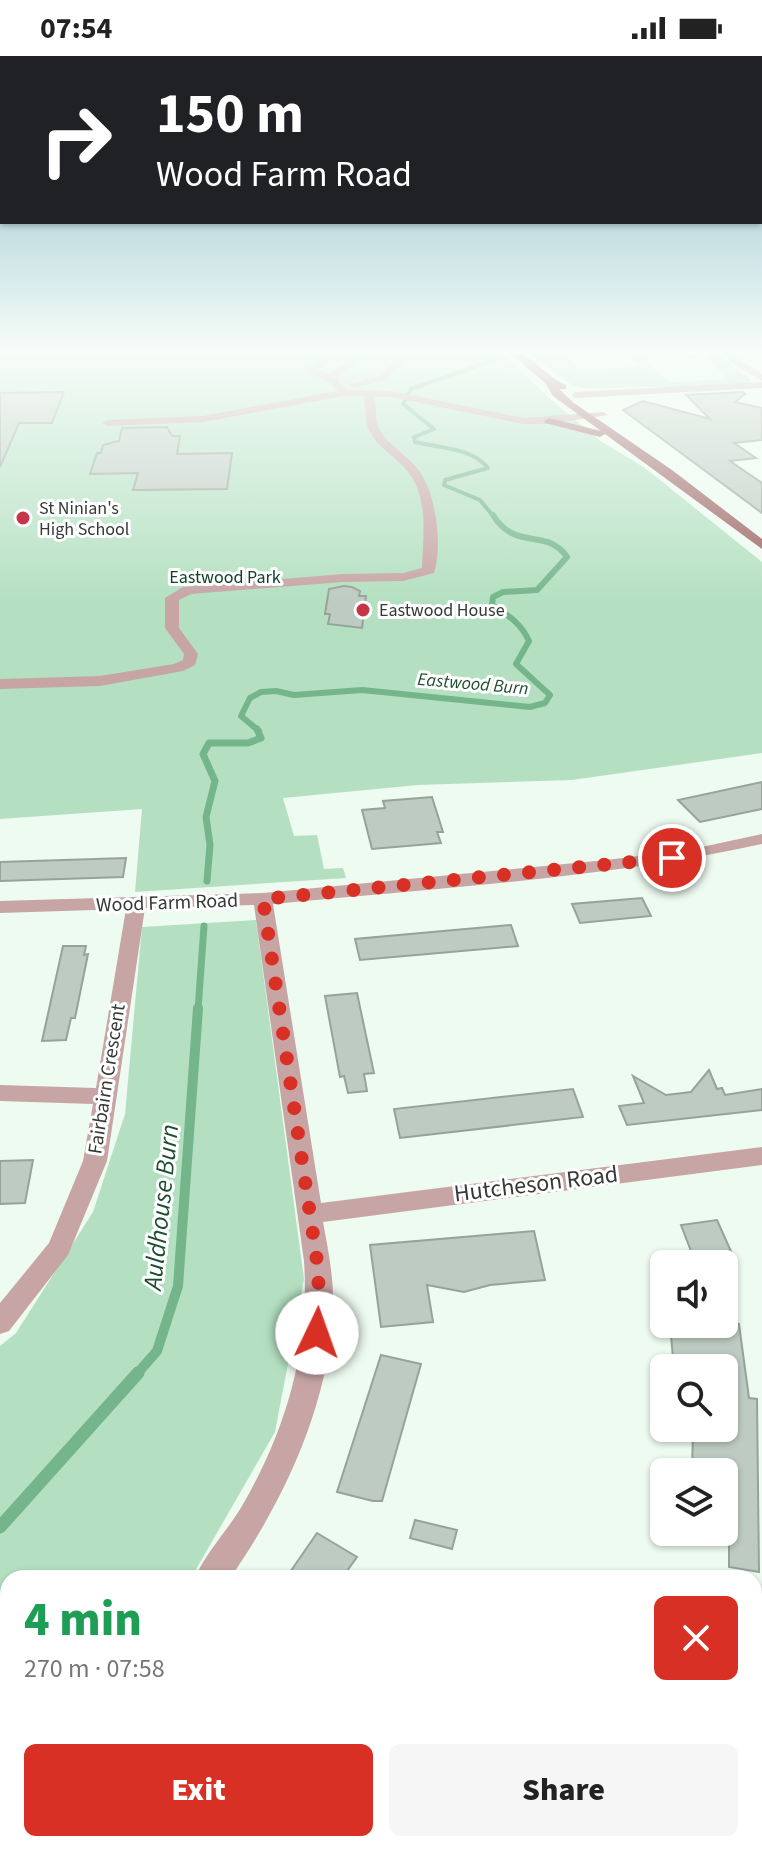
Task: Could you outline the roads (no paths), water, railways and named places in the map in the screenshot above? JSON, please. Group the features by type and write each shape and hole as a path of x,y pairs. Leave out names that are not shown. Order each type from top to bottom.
{"main road":[{"path":"602,436 646,458"},
{"path":"613,436 668,472 762,545"},
{"path":"630,436 650,451 668,472"}],"street":[{"path":"0,684 56,685 100,681 178,668 190,662 191,654 172,628 172,598 188,590 343,578 403,577 429,570 430,515 424,490 413,470 378,436"},
{"name":"Wood Farm Road","path":"0,907 263,899 631,863 762,839"},
{"path":"217,1570 261,1498 291,1434 307,1387 320,1306 263,899"},
{"name":"Fairbairn Crescent","path":"0,1323 59,1248 95,1161 136,905"},
{"path":"0,1093 105,1096"},
{"name":"Hutcheson Road","path":"309,1214 762,1156"}],"waterway":[{"name":"Eastwood Burn","path":"417,436 414,437 415,442 464,452 488,468 445,480 444,485 480,500 494,517"},
{"name":"Eastwood Burn","path":"257,730 241,716 250,698 261,692 294,695 362,690 530,707 545,703 550,695 516,664 529,641 518,624 492,605 493,597 503,592 537,590 567,557 550,543 511,533 493,515"},
{"name":"Eastwood Burn","path":"207,881 210,845 206,817 215,781 203,754 209,743 248,743 261,738 257,730"},
{"name":"Auldhouse Burn","path":"198,1010 204,926"},
{"name":"Auldhouse Burn","path":"136,1375 157,1351 178,1286 198,1008"},
{"name":"Auldhouse Burn","path":"0,1527 138,1373"}],"place":[{"name":"St Ninian's High School","path":"23,518"},
{"name":"Eastwood House","path":"363,610"}],"park label":[{"name":"Eastwood Park","path":"225,577"}]}
